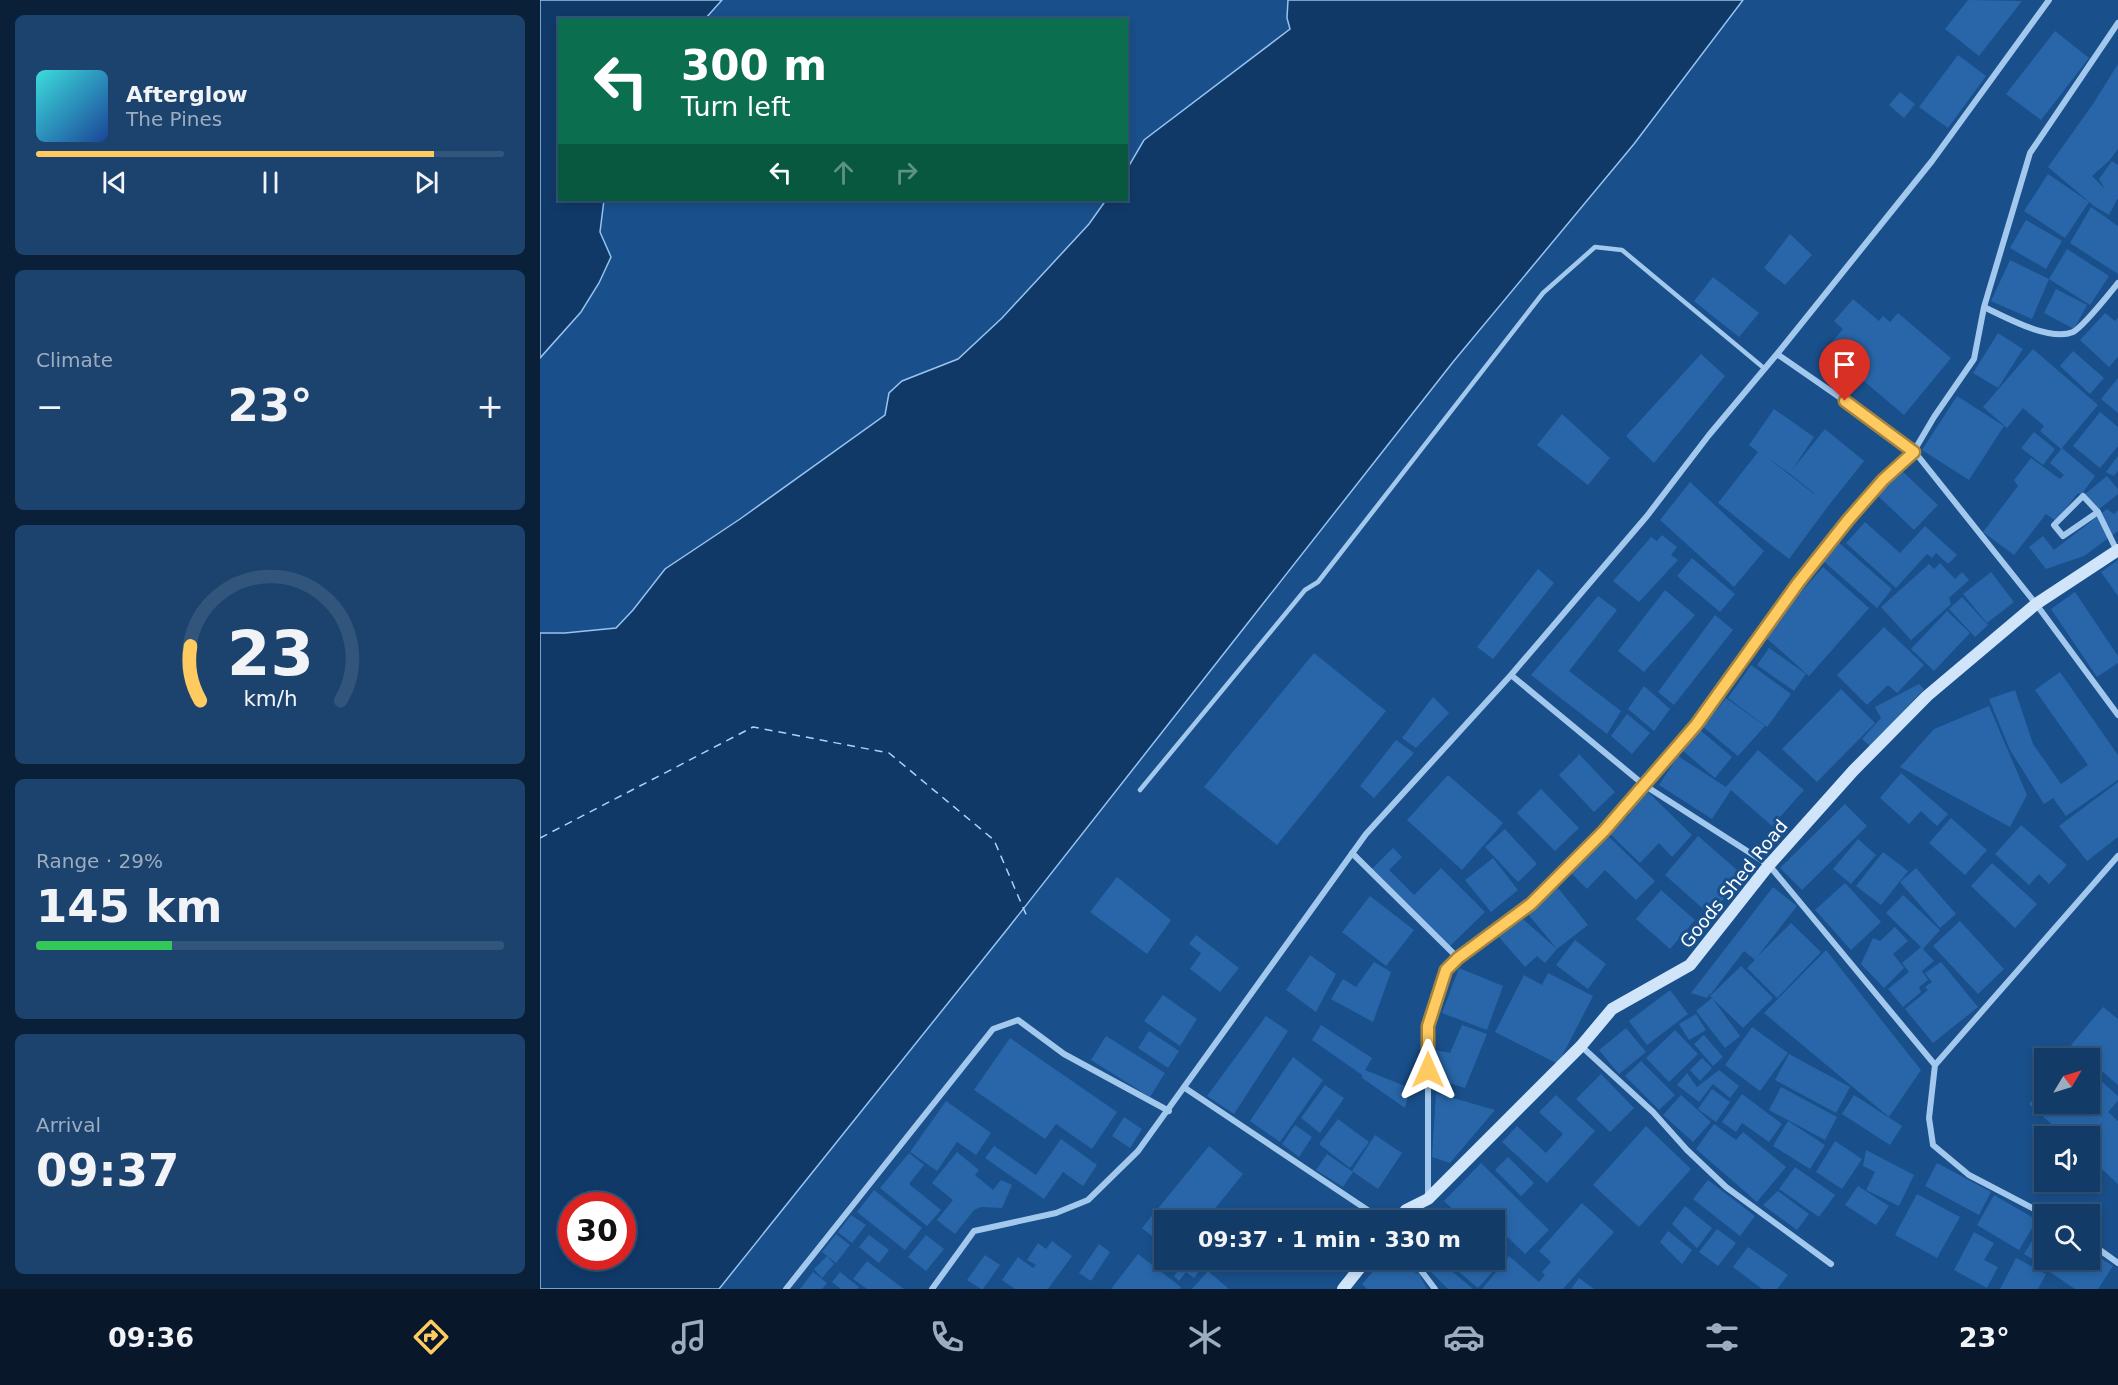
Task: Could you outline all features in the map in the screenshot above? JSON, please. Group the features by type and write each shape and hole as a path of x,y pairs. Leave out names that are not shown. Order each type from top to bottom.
{"street":[{"path":"932,1289 975,1231 1056,1213 1088,1200 1138,1151 1169,1111 1366,834 1511,675 1647,516 1708,435 1778,354 1932,161 2049,0"},
{"path":"1428,1199 1428,1026 1446,970 1458,958 1531,904 1604,831 1696,725 1798,583 1848,520 1883,480 1914,452 1934,417 1974,359 1984,307 2030,153 2118,23"},
{"path":"1984,307 2020,324 2060,335 2075,331 2118,283"},
{"path":"1778,354 1914,452 2036,604 2118,715"},
{"path":"2098,512 2063,536 2054,525 2083,496 2098,512 2117,550"},
{"name":"Goods Shed Road","path":"1406,1210 1428,1199 1581,1046 1612,1009 1690,965 1769,864 1853,771 1927,696 2036,604 2117,550"},
{"path":"1511,675 1644,785 1769,864 1935,1065"},
{"path":"1352,853 1458,958"},
{"path":"2034,1209 1969,1174 1933,1146 1929,1118 1935,1065 2118,856"},
{"path":"786,1289 993,1029 1018,1020 1064,1054 1169,1111"},
{"path":"1581,1046 1653,1113 1726,1187 1831,1264"},
{"path":"1185,1088 1368,1210"},
{"path":"2100,1250 2118,1263"},
{"path":"1343,1289 1358,1270"},
{"path":"1421,1270 1435,1289"}],"lane":[{"path":"1140,790 1305,590 1318,582 1544,293 1595,247 1622,250 1765,369"}],"water":[{"path":"540,0 722,0 706,18 558,18 558,201 604,201 600,232 611,257 599,283 581,312 540,358"},
{"path":"1288,0 1743,0 1634,144 1453,362 1009,927 719,1289 540,1289 540,633 616,628 665,569 740,519 885,415 889,393 902,381 958,359 1002,318 1089,224 1105,201 1128,201 1128,167 1144,140 1290,29 1287,18"}],"building":[{"path":"1968,0 2022,1 1979,56 1945,29"},
{"path":"2055,31 2089,58 2041,120 2006,94"},
{"path":"1958,55 1986,76 1948,128 1919,107"},
{"path":"2118,64 2118,149 2109,161 2092,176 2105,189 2099,179 2112,161 2118,165 2118,198 2109,215 2094,206 2048,167 2093,104"},
{"path":"1900,92 1915,104 1904,118 1889,105"},
{"path":"2048,174 2089,202 2065,238 2024,211"},
{"path":"2091,207 2118,226 2118,274 2070,243"},
{"path":"2026,220 2062,241 2046,269 2010,248"},
{"path":"1790,234 1812,255 1785,285 1764,268"},
{"path":"2067,249 2109,276 2090,305 2049,279"},
{"path":"2010,260 2049,279 2032,319 1991,301"},
{"path":"1713,277 1759,313 1739,337 1694,301"},
{"path":"2056,289 2087,305 2074,329 2044,313"},
{"path":"1853,299 1879,321 1883,316 1890,322 1898,313 1951,358 1904,415 1826,349 1843,329 1834,321"},
{"path":"2105,313 2115,321 2118,318 2118,357 2109,367 2080,340"},
{"path":"1998,333 2023,349 1998,388 1973,373"},
{"path":"2033,349 2098,405 2061,449 2040,431 2044,426 2023,408 2007,428 1983,407"},
{"path":"2073,351 2104,378 2090,394 2060,366"},
{"path":"1701,354 1725,376 1654,463 1626,436"},
{"path":"2118,378 2118,413 2101,399"},
{"path":"1957,396 2004,426 1969,480 1922,450"},
{"path":"1774,409 1814,437 1792,470 1825,429 1864,461 1789,559 1718,503 1758,452 1749,445","holes":["1768,458 1789,473 1815,494"]},
{"path":"2100,412 2118,427 2118,446 2100,468 2073,446"},
{"path":"1562,414 1610,458 1588,485 1537,445"},
{"path":"2034,432 2055,449 2043,465 2021,448"},
{"path":"2062,448 2095,476 2081,495 2078,493 2056,521 2046,514 2014,555 1983,532 2018,486 2014,480 2031,458 2060,479 2064,475 2050,463"},
{"path":"2118,456 2118,471 2114,476 2106,472"},
{"path":"1901,470 1938,505 1914,530 1877,495"},
{"path":"2107,476 2118,489 2118,494 2098,510 2085,494"},
{"path":"1690,482 1764,551 1734,587 1660,520"},
{"path":"2107,509 2114,514 2118,510 2118,531 2084,556 2046,569 2029,547 2043,536 2054,550"},
{"path":"1865,522 1900,553 1925,526 1957,555 1948,564 1936,553 1932,558 1927,554 1896,588 1846,543"},
{"path":"1662,535 1677,547 1671,555 1678,560 1639,602 1613,581 1651,537 1657,541"},
{"path":"1837,541 1892,589 1877,608 1821,559"},
{"path":"1692,558 1735,594 1720,612 1677,576"},
{"path":"2118,560 2118,596 2101,572"},
{"path":"1940,563 1955,579 1962,572 1969,580 1949,598 1951,604 1911,640 1881,607 1929,564 1934,569"},
{"path":"1823,567 1869,608 1809,676 1763,635"},
{"path":"1538,569 1554,583 1493,659 1477,647"},
{"path":"1991,572 2014,602 1987,623 1963,594"},
{"path":"1665,590 1695,615 1644,672 1618,651"},
{"path":"2075,592 2118,656 2118,663 2097,677 2051,609"},
{"path":"1598,596 1617,610 1569,671 1621,711 1607,734 1531,675"},
{"path":"1962,597 1988,625 1975,637 1949,609"},
{"path":"1947,611 1970,633 1934,671 1911,649"},
{"path":"1715,615 1733,630 1674,705 1658,692"},
{"path":"1884,627 1924,665 1897,693 1888,685 1867,705 1837,675"},
{"path":"1769,648 1806,674 1794,691 1757,665"},
{"path":"1314,653 1386,711 1277,845 1204,787"},
{"path":"1751,665 1791,694 1767,727 1728,698"},
{"path":"2060,672 2118,755 2118,780 2066,816 2053,798 2044,804 2010,750 1989,699 2015,690 2033,744 2061,784 2088,765 2035,690"},
{"path":"1919,684 1924,689 1871,747 1862,739 1881,718 1875,707"},
{"path":"1644,686 1670,709 1654,731 1628,709"},
{"path":"1841,689 1875,723 1817,782 1782,749"},
{"path":"1433,697 1449,713 1416,748 1402,738"},
{"path":"1726,698 1765,726 1738,756 1703,727"},
{"path":"1989,706 2027,795 2010,827 1900,767 1934,729"},
{"path":"1627,714 1650,733 1632,754 1611,736"},
{"path":"1700,730 1732,757 1715,778 1683,751"},
{"path":"1396,740 1414,753 1374,798 1360,786"},
{"path":"1758,750 1804,790 1772,826 1731,790 1712,819 1659,785 1678,756 1726,787"},
{"path":"1579,754 1615,792 1594,812 1559,775"},
{"path":"1901,773 1948,814 1937,826 1921,811 1909,824 1880,798"},
{"path":"1448,775 1503,823 1462,870 1407,820"},
{"path":"2118,782 2118,837 2087,861 2059,826"},
{"path":"1541,789 1579,828 1555,851 1517,813"},
{"path":"1645,789 1692,835 1672,857 1659,843 1640,863 1610,834 1630,814 1624,811"},
{"path":"1845,804 1867,826 1802,890 1780,868"},
{"path":"1951,818 1987,850 1965,875 1929,843"},
{"path":"2021,825 2067,865 2049,884 2039,874 2029,885 1995,854"},
{"path":"1505,829 1537,864 1518,882 1485,847"},
{"path":"1607,835 1655,881 1636,900 1605,870 1587,889 1571,873"},
{"path":"1698,836 1744,876 1710,915 1665,875"},
{"path":"1858,839 1876,855 1851,884 1833,869"},
{"path":"1393,848 1402,857 1389,870 1414,895 1441,868 1485,912 1449,947 1372,869"},
{"path":"1883,852 1908,871 1881,905 1856,886"},
{"path":"1493,858 1518,890 1491,912 1465,880"},
{"path":"1992,863 2037,904 2015,928 1971,886"},
{"path":"1916,868 1956,914 1940,928 1900,882"},
{"path":"1117,877 1171,920 1147,954 1090,912"},
{"path":"1845,883 1881,922 1851,950 1815,910"},
{"path":"1773,887 1797,906 1757,957 1791,923 1821,952 1777,998 1747,968 1755,960 1744,951 1710,995 1708,993 1707,998 1691,993"},
{"path":"1558,888 1588,925 1557,949 1527,913"},
{"path":"1661,890 1695,920 1670,949 1636,919"},
{"path":"1903,895 1940,930 1923,949 1934,961 1922,971 1928,980 1919,987 1921,992 1903,1007 1888,989 1909,972 1902,963 1921,947 1886,913"},
{"path":"1370,896 1414,930 1386,966 1342,932"},
{"path":"1523,919 1557,949 1545,963 1537,956 1525,967 1499,937"},
{"path":"1960,921 2004,969 1978,994 1933,946"},
{"path":"1895,927 1908,941 1893,954 1904,968 1884,988 1861,964 1873,938 1880,941"},
{"path":"1196,935 1239,968 1220,992 1190,969 1201,953 1189,944"},
{"path":"1575,940 1606,964 1588,989 1556,965"},
{"path":"1826,950 1921,1070 1889,1117 1764,1013"},
{"path":"1310,955 1336,974 1316,1012 1286,990"},
{"path":"1374,962 1391,972 1373,1022 1331,999 1343,979 1356,987"},
{"path":"1941,962 1978,1007 1933,1043 1905,1009 1928,990 1925,987 1932,982 1925,973"},
{"path":"1741,966 1773,998 1743,1028 1710,996"},
{"path":"1459,968 1503,986 1487,1030 1442,1013"},
{"path":"1548,973 1593,996 1558,1064 1495,1032 1524,975 1542,985"},
{"path":"1670,990 1688,1014 1647,1045 1629,1021"},
{"path":"1163,995 1197,1019 1180,1046 1144,1021"},
{"path":"1712,998 1740,1036 1725,1048 1696,1011"},
{"path":"2103,1007 2118,1019 2118,1085 2100,1070 2100,1048 2075,1048 2071,1045"},
{"path":"1696,1014 1706,1030 1689,1040 1679,1024"},
{"path":"1266,1016 1288,1031 1234,1114 1207,1096"},
{"path":"1321,1025 1372,1058 1365,1070 1410,1088 1405,1108 1312,1040"},
{"path":"1462,1025 1487,1034 1465,1088 1432,1078 1436,1050 1450,1053"},
{"path":"1752,1027 1788,1053 1760,1091 1725,1065"},
{"path":"1626,1028 1646,1052 1619,1074 1599,1050"},
{"path":"1675,1030 1698,1054 1669,1082 1646,1058"},
{"path":"1149,1031 1179,1051 1168,1068 1138,1048"},
{"path":"1704,1035 1723,1057 1713,1066 1694,1044"},
{"path":"1106,1036 1165,1073 1150,1097 1091,1060"},
{"path":"1010,1038 1117,1112 1092,1149 1056,1124 1045,1139 974,1090"},
{"path":"1789,1054 1850,1087 1836,1113 1775,1080"},
{"path":"1293,1057 1323,1080 1280,1142 1250,1121"},
{"path":"1702,1058 1712,1068 1700,1081 1690,1070"},
{"path":"1641,1061 1675,1095 1659,1110 1625,1076"},
{"path":"1719,1070 1739,1086 1730,1098 1713,1084 1699,1102 1677,1085 1687,1073 1697,1087"},
{"path":"1601,1074 1634,1108 1610,1132 1576,1099"},
{"path":"2100,1080 2118,1096 2118,1101 2108,1112 2118,1121 2118,1184 2100,1167 2100,1126 2054,1126 2040,1114 2100,1114"},
{"path":"1325,1085 1344,1098 1320,1133 1301,1118"},
{"path":"1781,1087 1837,1117 1825,1140 1769,1110"},
{"path":"1712,1089 1730,1102 1716,1122 1698,1109"},
{"path":"1436,1093 1495,1110 1450,1163 1432,1157"},
{"path":"1742,1094 1782,1124 1769,1142 1742,1123 1736,1132 1722,1122"},
{"path":"1556,1095 1595,1131 1547,1183 1502,1142 1517,1126 1546,1153 1563,1134 1539,1112"},
{"path":"1681,1095 1711,1122 1693,1142 1663,1115"},
{"path":"1854,1095 1902,1126 1890,1145 1842,1114"},
{"path":"2034,1098 2034,1108 2029,1104"},
{"path":"946,1101 991,1133 976,1155 957,1142 937,1171 910,1152"},
{"path":"1124,1117 1142,1129 1130,1148 1112,1136"},
{"path":"1338,1119 1369,1142 1350,1168 1319,1144"},
{"path":"1788,1121 1825,1145 1810,1169 1773,1146"},
{"path":"1714,1124 1736,1140 1743,1132 1786,1167 1757,1202 1696,1149"},
{"path":"1295,1125 1312,1137 1299,1157 1282,1144"},
{"path":"1646,1126 1691,1169 1639,1227 1593,1185"},
{"path":"1375,1135 1402,1153 1378,1189 1352,1171"},
{"path":"1061,1139 1097,1165 1083,1186 1063,1172 1044,1199 985,1158 994,1146 1036,1175"},
{"path":"1835,1141 1862,1159 1842,1189 1816,1172"},
{"path":"1209,1146 1243,1174 1214,1210 1157,1210"},
{"path":"1866,1150 1914,1175 1899,1206 1866,1190 1875,1172 1863,1166"},
{"path":"957,1152 979,1170 975,1175 993,1190 1001,1180 1012,1185 1002,1208 981,1207 974,1210 955,1234 937,1220 953,1200 932,1183"},
{"path":"909,1153 924,1165 909,1184 941,1210 927,1226 880,1188"},
{"path":"1327,1154 1353,1172 1343,1187 1316,1170"},
{"path":"1508,1157 1534,1183 1521,1196 1495,1170"},
{"path":"1481,1163 1549,1230 1525,1254 1505,1235 1505,1210 1453,1210 1444,1201"},
{"path":"1937,1163 1991,1192 1979,1215 1925,1186"},
{"path":"1795,1167 1835,1195 1819,1217 1779,1189"},
{"path":"1708,1180 1755,1216 1740,1236 1693,1199"},
{"path":"1858,1186 1889,1206 1876,1225 1845,1205"},
{"path":"874,1190 922,1228 905,1250 857,1212"},
{"path":"1778,1191 1809,1214 1797,1230 1763,1205"},
{"path":"1917,1194 1960,1217 1937,1258 1895,1235"},
{"path":"1994,1195 2034,1218 2034,1225 2019,1250 1977,1225"},
{"path":"1582,1203 1614,1232 1563,1289 1482,1289 1498,1270 1505,1270 1505,1261 1509,1256 1539,1282 1545,1275 1542,1272 1551,1262 1539,1251"},
{"path":"1685,1206 1712,1228 1697,1248 1672,1224"},
{"path":"1154,1213 1154,1238 1142,1228"},
{"path":"851,1215 866,1225 852,1243 838,1232"},
{"path":"1717,1229 1736,1243 1718,1266 1699,1252"},
{"path":"1668,1231 1692,1250 1682,1264 1660,1242"},
{"path":"1974,1232 1994,1243 1984,1260 1998,1267 1987,1288 1954,1270"},
{"path":"836,1234 850,1245 836,1263 822,1252"},
{"path":"869,1235 889,1250 879,1263 859,1247"},
{"path":"926,1235 944,1249 926,1271 908,1257"},
{"path":"2034,1238 2034,1260 2024,1254"},
{"path":"1052,1241 1072,1256 1048,1289 1015,1289 1002,1280 1018,1257 1033,1268 1036,1265 1027,1260 1038,1243 1046,1249"},
{"path":"1099,1244 1110,1252 1091,1281 1079,1273"},
{"path":"1748,1247 1788,1275 1777,1289 1762,1289 1733,1267"},
{"path":"1138,1254 1154,1266 1154,1270 1159,1270 1181,1287 1180,1289 1111,1289"},
{"path":"985,1255 1000,1265 981,1289 967,1280"},
{"path":"827,1256 834,1264 822,1278 814,1269"},
{"path":"2016,1258 2034,1268 2034,1270 2046,1274 2038,1289 2000,1289"},
{"path":"2100,1258 2113,1266 2098,1289 2075,1289 2048,1271 2077,1270 2080,1272 2081,1270 2100,1270"},
{"path":"867,1261 904,1289 867,1289 853,1279"},
{"path":"1179,1270 1200,1270 1194,1278 1186,1272 1179,1281 1174,1276"},
{"path":"1374,1270 1409,1270 1419,1274 1427,1289 1367,1289 1362,1284"},
{"path":"1433,1270 1451,1270 1473,1289 1448,1289 1431,1272"},
{"path":"1457,1270 1494,1270 1478,1288"},
{"path":"1208,1271 1229,1289 1192,1289"},
{"path":"813,1272 827,1283 822,1289 800,1289"},
{"path":"840,1272 859,1287 841,1289 832,1282"},
{"path":"1579,1278 1594,1289 1571,1289"}],"ferry route":[{"path":"540,838 753,727 889,753 994,840 1028,919"}],"route":[{"path":"1428,1070 1428,1026 1446,970 1458,958 1531,904 1604,831 1696,725 1798,583 1848,520 1883,480 1914,452 1845,401"}]}
